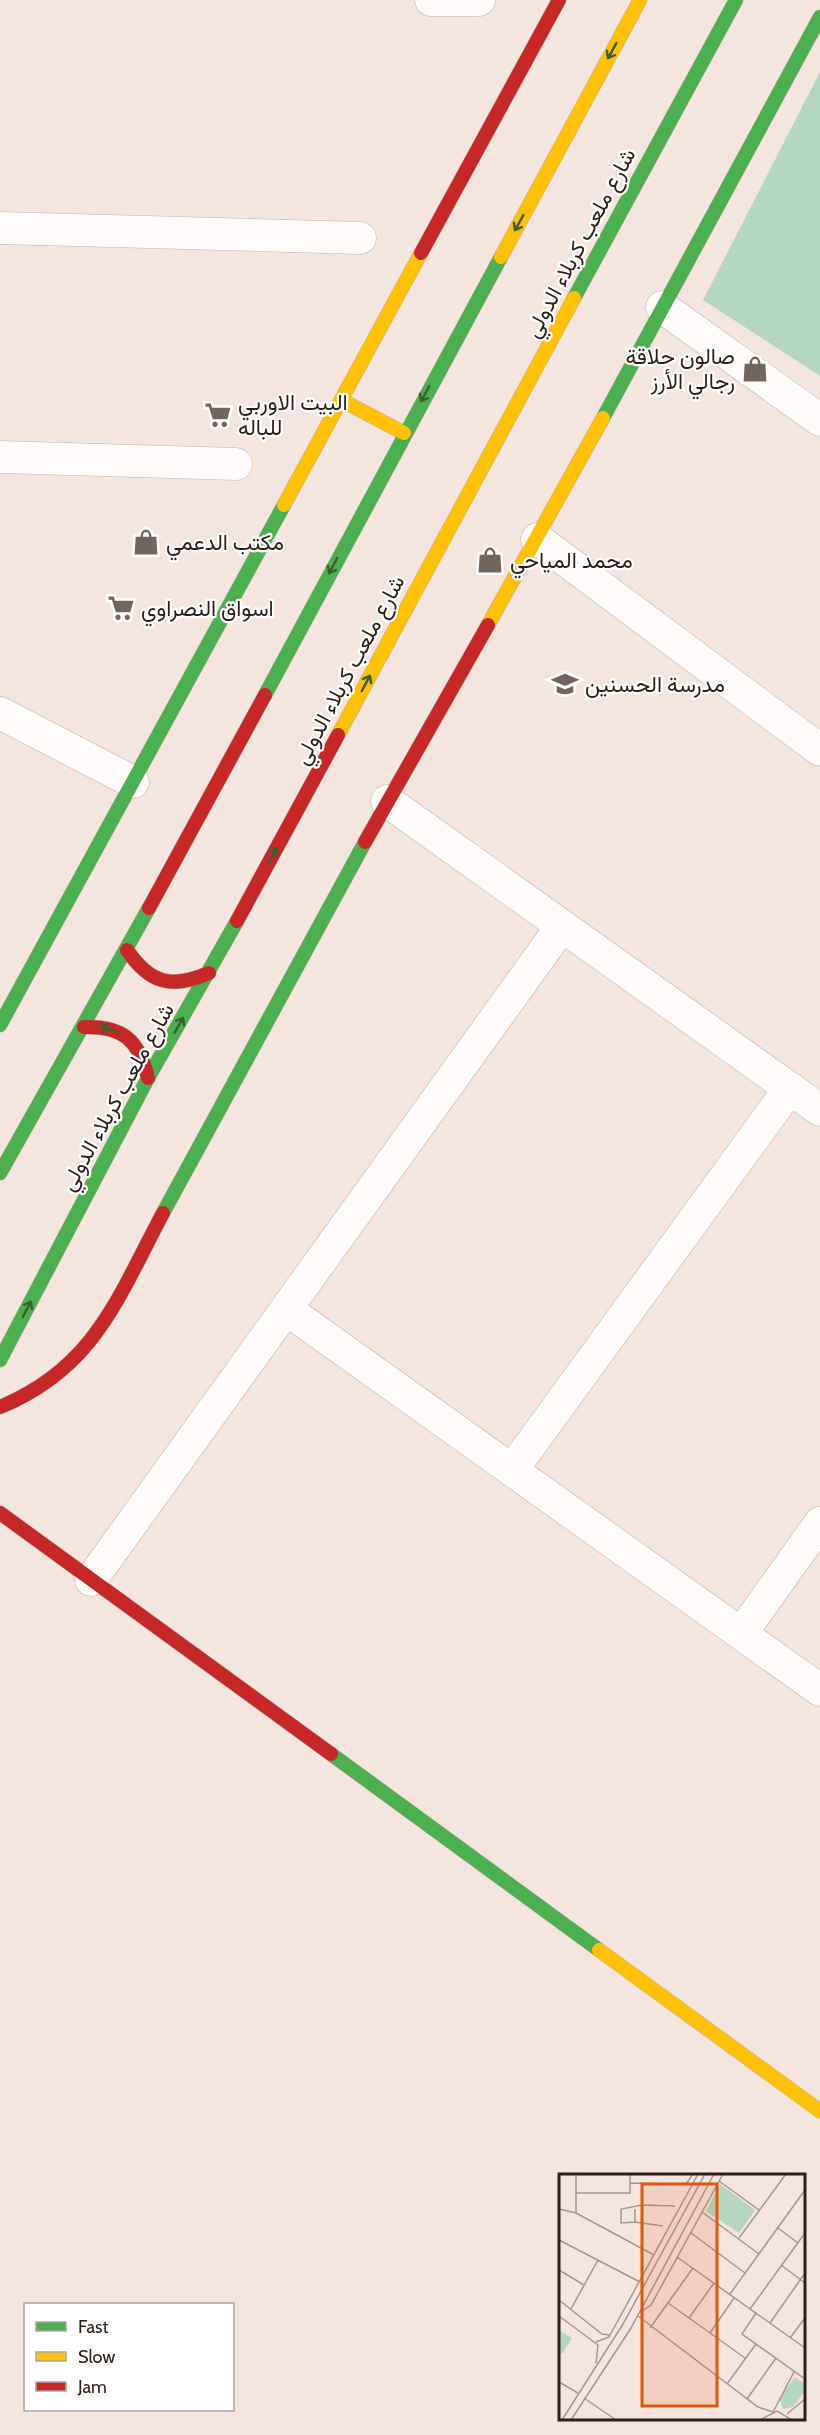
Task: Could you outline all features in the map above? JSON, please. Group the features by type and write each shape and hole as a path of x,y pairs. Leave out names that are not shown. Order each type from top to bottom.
{"main road":[{"path":"0,1025 559,0"},
{"path":"0,1173 127,950 404,433 640,0"},
{"name":"شارع ملعب كربلاء الدولي","path":"0,1360 148,1078 209,973 736,0"},
{"path":"0,1407 28,1395 67,1370 81,1356 102,1326 387,801 537,539 820,17"},
{"path":"341,400 404,433"},
{"path":"127,950 135,964 147,975 162,981 178,984 209,973"},
{"path":"84,1027 99,1026 115,1030 128,1038 139,1049 146,1063 148,1078"},
{"path":"0,1513 820,2111"}],"street":[{"path":"431,0 479,0"},
{"path":"0,228 360,238"},
{"path":"662,308 820,420"},
{"path":"0,457 236,464"},
{"path":"537,539 820,750"},
{"path":"0,713 133,782"},
{"path":"387,801 820,1110"},
{"path":"91,1580 562,926"},
{"path":"512,1470 789,1088"},
{"path":"286,1309 820,1690"},
{"path":"741,1634 820,1523"}],"green space":[{"path":"820,72 820,376 703,300"}],"traffic: fast":[{"path":"574,298 736,0"},
{"path":"603,418 820,17"},
{"path":"265,695 501,257"},
{"path":"0,1025 284,505"},
{"path":"163,1213 365,842"},
{"path":"0,1173 149,908"},
{"path":"0,1360 148,1078 237,921"},
{"path":"331,1754 599,1950"}],"traffic: slow":[{"path":"501,257 640,0"},
{"path":"284,505 421,253"},
{"path":"338,735 574,298"},
{"path":"341,400 404,433"},
{"path":"488,625 603,418"},
{"path":"599,1950 820,2111"}],"traffic: jam":[{"path":"421,253 559,0"},
{"path":"365,842 488,625"},
{"path":"149,908 265,695"},
{"path":"237,921 338,735"},
{"path":"127,950 144,970 163,980 184,981 209,973"},
{"path":"84,1027 109,1029 127,1038 140,1054 148,1078"},
{"path":"0,1407 32,1391 59,1372 81,1351 117,1301 163,1213"},
{"path":"0,1513 331,1754"}],"place":[{"name":"صالون حلاقة رجالي الأرز","path":"755,369"},
{"name":"البيت الاوربي للباله","path":"218,415"},
{"name":"مكتب الدعمي","path":"146,542"},
{"name":"محمد المياحي","path":"490,560"},
{"name":"اسواق النصراوي","path":"121,608"},
{"name":"مدرسة الحسنين","path":"565,684"}]}
